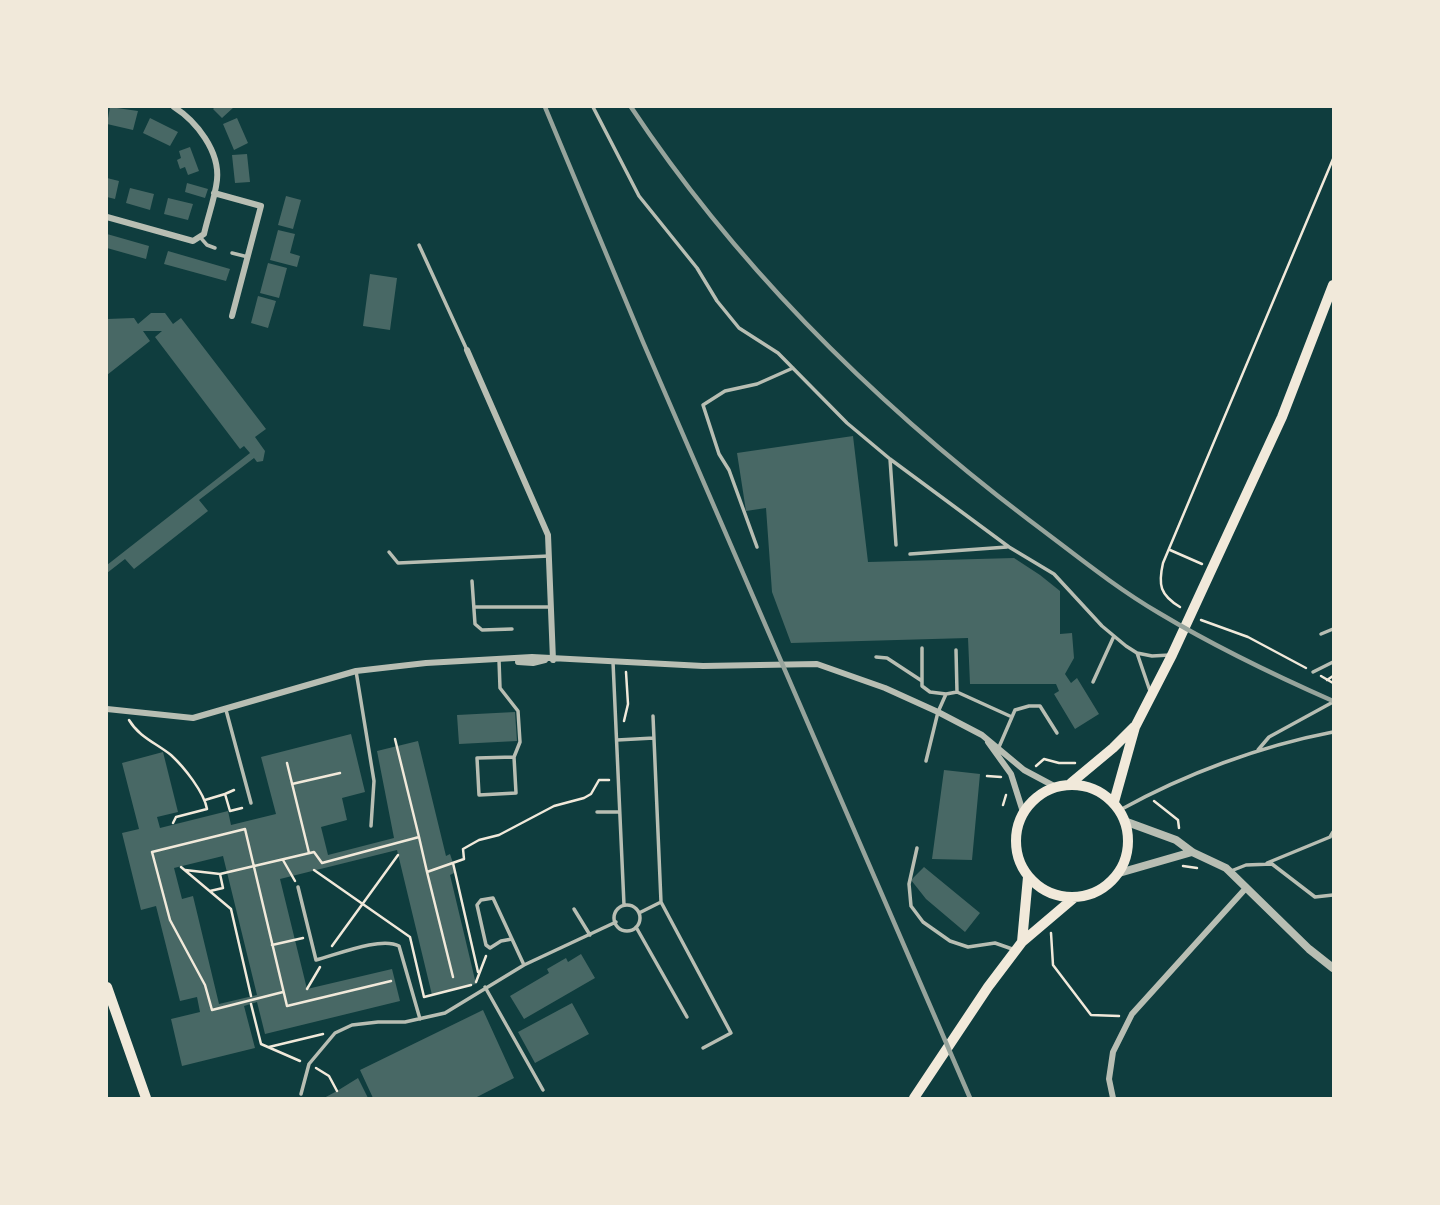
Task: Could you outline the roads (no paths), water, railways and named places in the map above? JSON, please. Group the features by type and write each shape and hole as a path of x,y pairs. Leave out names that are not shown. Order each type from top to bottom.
{"main road":[{"path":"1117,806 1135,727 1174,651 1282,417 1333,285"},
{"path":"1071,783 1135,727"},
{"path":"1071,783 1094,788 1117,806 1127,822 1127,857 1119,873 1108,885 1090,894 1075,897 1058,895 1042,888 1028,877 1017,855 1016,830 1023,812 1036,796 1054,786 1071,783"},
{"path":"1019,946 1028,877"},
{"path":"914,1098 1019,946 1075,897"},
{"path":"107,987 146,1098"}],"street":[{"path":"107,217 193,241 204,233 217,172 209,146 200,130 174,107"},
{"path":"214,193 261,206 232,316"},
{"path":"467,350 548,534 552,607 551,659"},
{"path":"107,709 193,718 356,671 426,663 532,657 734,667 817,664 885,688 938,712 982,735 1024,769 1054,786"},
{"path":"982,735 1011,774 1023,812"},
{"path":"1127,822 1176,840 1192,852 1231,871 1309,949 1333,968"},
{"path":"1119,873 1192,852"},
{"path":"1113,1098 1109,1079 1113,1052 1132,1014 1246,888"}],"lane":[{"path":"593,107 639,196 739,328 778,353 848,423 890,459 1009,547 1054,574 1114,636 1137,653 1152,656 1174,651"},
{"path":"200,237 207,245 215,248"},
{"path":"419,244 467,350"},
{"path":"232,253 248,257"},
{"path":"757,547 729,470 719,454 703,405 725,391 757,384 793,368"},
{"path":"890,459 896,545"},
{"path":"910,554 1009,547"},
{"path":"389,552 398,563 549,556"},
{"path":"472,581 475,624 482,630 512,629"},
{"path":"475,607 552,607"},
{"path":"1321,634 1333,629"},
{"path":"1093,682 1114,636"},
{"path":"922,648 922,686 930,692 957,692 1012,717"},
{"path":"956,650 957,692"},
{"path":"1137,653 1151,693"},
{"path":"876,657 887,658 922,681"},
{"path":"500,660 500,688 517,711 520,742 514,757 516,793 479,795 477,758 514,757"},
{"path":"613,662 624,905"},
{"path":"1313,672 1333,662"},
{"path":"356,671 374,781 371,826"},
{"path":"926,761 938,712 946,694"},
{"path":"1256,752 1269,737 1333,702"},
{"path":"999,747 1015,710 1029,706 1040,706 1058,733"},
{"path":"226,710 251,803"},
{"path":"653,716 661,902 731,1033 703,1048"},
{"path":"1117,806 1256,752 1333,732"},
{"path":"617,740 654,738"},
{"path":"597,812 619,812"},
{"path":"1265,864 1330,838 1333,832"},
{"path":"917,848 909,884 911,906 923,922 950,941 968,947 995,943 1019,946"},
{"path":"1231,871 1246,865 1272,864 1315,897 1333,895"},
{"path":"298,887 316,960 379,943 393,942 399,946 420,1019"},
{"path":"512,939 501,941 490,948 486,945 477,905 481,900 493,898 512,939 524,965"},
{"path":"639,913 661,902"},
{"path":"624,905 634,907 639,913 639,921 631,930 622,929 615,922 616,911 624,905"},
{"path":"575,909 590,935"},
{"path":"301,1094 309,1065 335,1033 352,1025 393,1023 445,1013 524,965 615,922"},
{"path":"636,927 687,1017"},
{"path":"485,987 543,1090"}],"railway":[{"path":"545,107 643,342 970,1098"},
{"path":"631,107 717,223 764,278 864,381 972,476 1142,603 1223,648 1333,701"}]}
